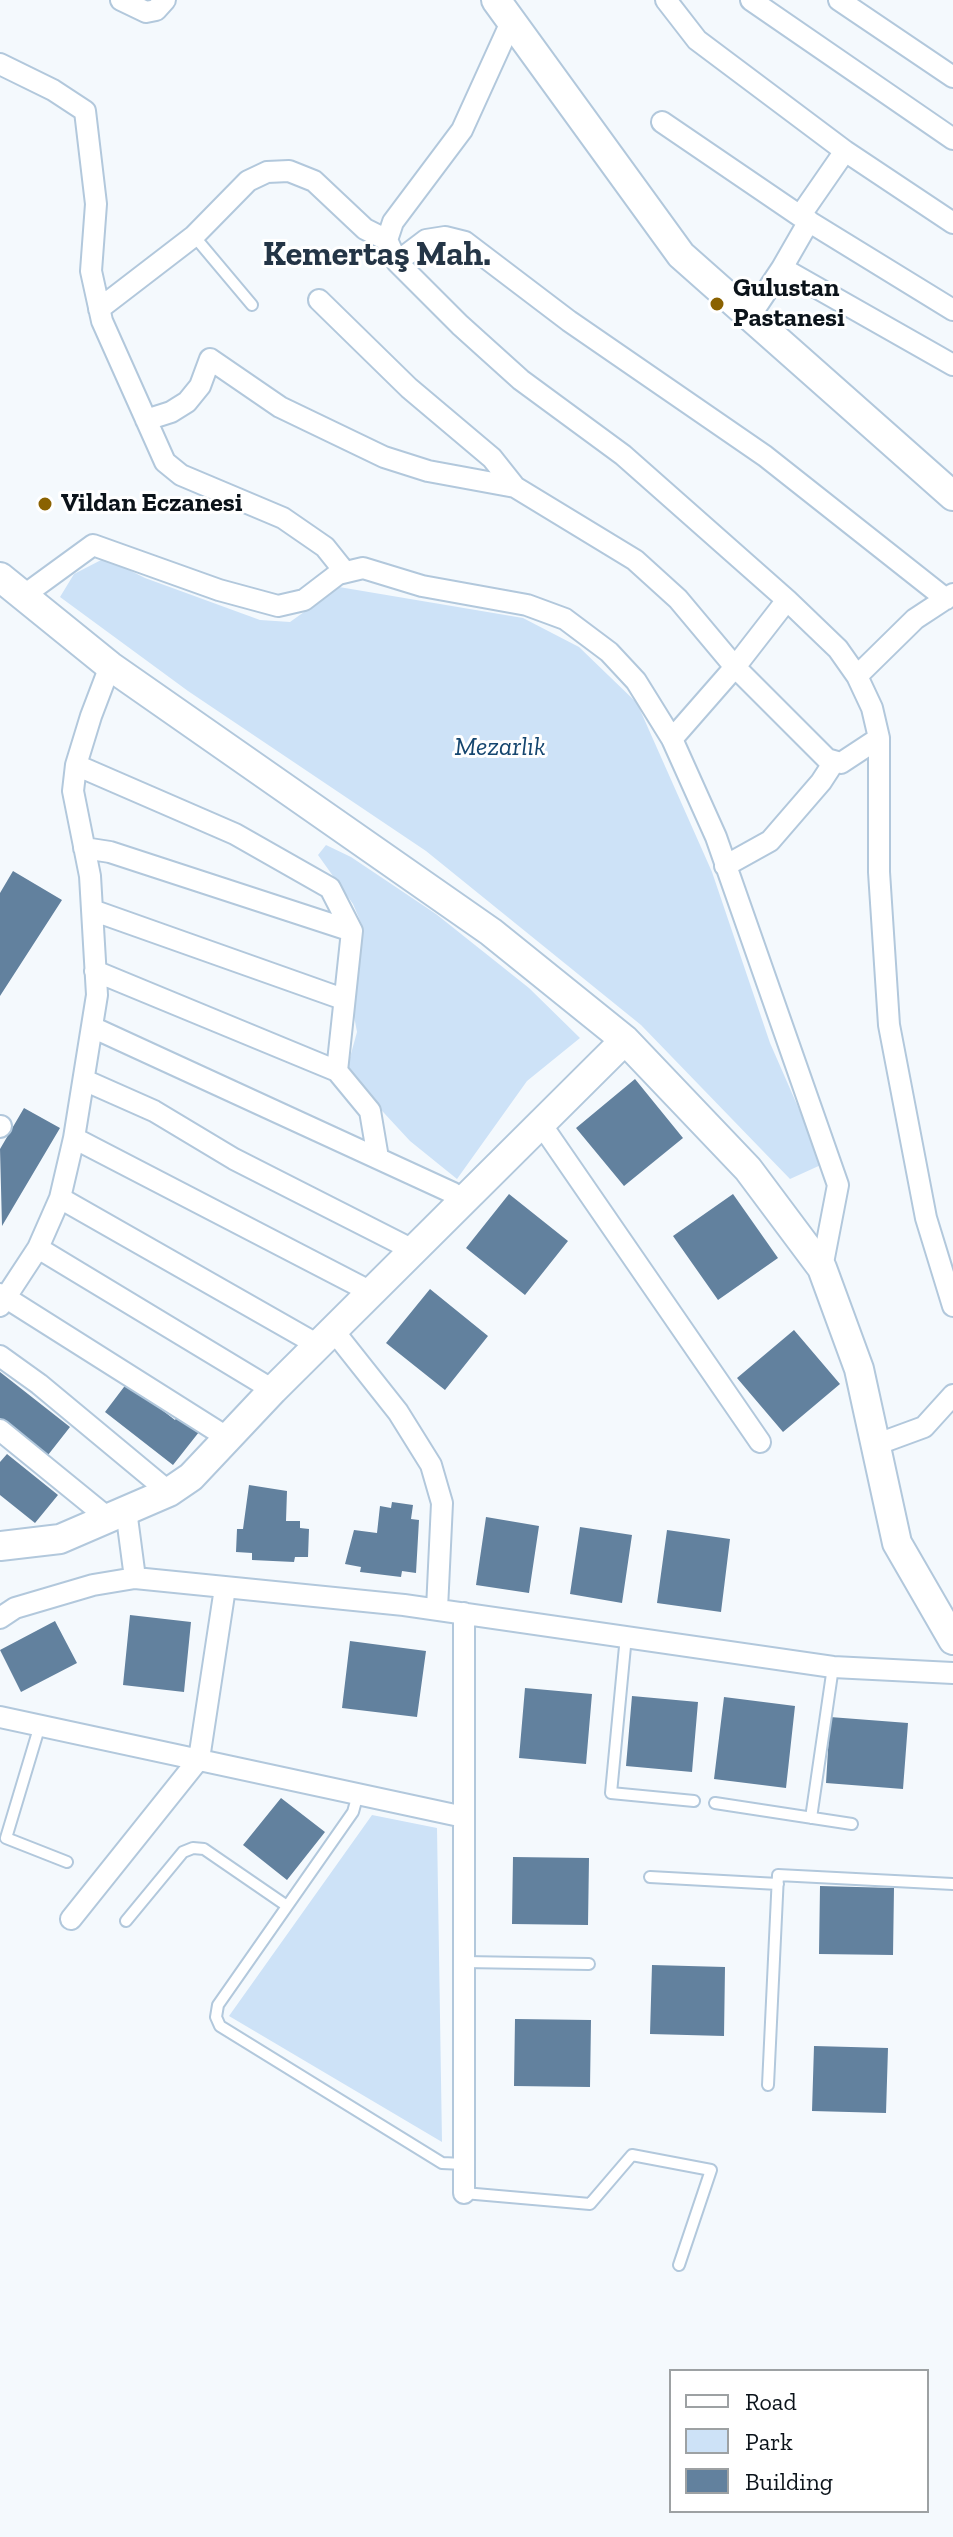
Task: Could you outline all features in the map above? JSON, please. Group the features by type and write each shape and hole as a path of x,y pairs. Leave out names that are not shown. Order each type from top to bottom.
{"street":[{"path":"121,0 146,12 156,10 165,0"},
{"path":"666,0 697,40 845,151 953,223"},
{"path":"751,0 953,139"},
{"path":"839,0 953,77"},
{"path":"387,240 393,222 462,130 504,10"},
{"path":"504,10 681,255 953,496"},
{"path":"0,64 53,90 85,111 96,204 91,271 99,309 165,462 181,475 283,518 325,547 345,572"},
{"path":"662,122 805,219 953,310"},
{"path":"750,316 782,268 805,219 845,151"},
{"path":"99,309 194,236 248,181 278,171 314,181 365,229 387,240 397,262 521,380 623,455 838,649 857,676 872,708 879,738 879,872 889,1025 926,1218 953,1306"},
{"path":"397,262 426,240 445,237 465,242 569,321 765,456 950,596 915,619 857,676"},
{"path":"782,268 953,365"},
{"path":"319,300 409,388 492,458 515,487 635,560 678,599 735,667 834,762"},
{"path":"146,420 171,412 187,402 200,386 210,359 280,407 384,457 428,471 515,487"},
{"path":"23,596 93,545 219,590 278,606 304,600 338,574 363,568 422,586 527,605 565,619 609,652 636,681 672,739 725,866 838,1185 822,1268"},
{"path":"0,577 110,666 491,932 625,1040 748,1169 822,1268 859,1369 897,1543 953,1640"},
{"path":"672,739 735,667 787,600"},
{"path":"110,666 76,765 73,791 92,910 97,995 84,1080 60,1198 38,1248 2,1299 228,1438"},
{"path":"725,866 770,841 821,782 834,762 849,759 879,738"},
{"path":"76,765 235,834 330,888 352,931 337,1071"},
{"path":"84,848 110,852 352,931"},
{"path":"92,910 343,999"},
{"path":"95,971 337,1071 370,1111 378,1158"},
{"path":"92,1027 119,1036 453,1193"},
{"path":"0,1546 60,1539 169,1492 191,1477 273,1390 625,1040"},
{"path":"84,1080 154,1111 234,1159 413,1250"},
{"path":"541,1124 760,1442"},
{"path":"74,1138 371,1292"},
{"path":"60,1198 325,1338 398,1412 431,1465 442,1503 437,1609"},
{"path":"38,1248 273,1390"},
{"path":"0,1356 39,1384 169,1492"},
{"path":"875,1445 924,1427 953,1395"},
{"path":"0,1430 117,1514 135,1578"},
{"path":"0,1618 15,1608 41,1600 93,1585 135,1578 437,1609 833,1667 953,1673"},
{"path":"71,1919 199,1759 225,1588"},
{"path":"464,1613 464,2193"},
{"path":"0,1717 464,1817"}],"lane":[{"path":"194,236 252,305"},
{"path":"626,1636 611,1793 694,1801"},
{"path":"811,1818 833,1667"},
{"path":"40,1725 6,1838 67,1862"},
{"path":"358,1794 353,1812 218,2005 216,2017 220,2026 442,2163 464,2164"},
{"path":"715,1803 852,1824"},
{"path":"126,1921 183,1852 193,1848 204,1849 287,1906"},
{"path":"768,2085 778,1875 953,1884"},
{"path":"650,1877 778,1884"},
{"path":"464,1962 589,1964"},
{"path":"464,2193 590,2204 632,2155 711,2170 679,2265"}],"green space":[{"name":"Mezarlık","path":"105,558 145,578 260,620 290,622 339,587 523,618 579,647 637,703 712,872 770,1043 823,1164 790,1179 641,1025 426,851 188,691 60,597 74,574"},
{"path":"326,845 351,857 436,914 529,988 580,1038 527,1081 457,1179 410,1141 346,1072 357,1032 351,1000 362,925 353,904 318,855"},
{"path":"372,1815 437,1828 442,2142 229,2016"}],"building":[{"path":"13,871 62,900 0,996 0,893"},
{"path":"635,1079 683,1138 624,1186 576,1128"},
{"path":"24,1108 60,1128 2,1226 0,1149"},
{"path":"509,1194 568,1241 525,1295 466,1248"},
{"path":"733,1194 778,1258 718,1300 673,1236"},
{"path":"430,1289 488,1336 445,1390 386,1343"},
{"path":"794,1330 840,1384 783,1432 737,1378"},
{"path":"0,1372 70,1427 48,1455 0,1418"},
{"path":"127,1383 175,1420 178,1416 199,1432 173,1465 105,1412"},
{"path":"7,1454 58,1495 35,1523 0,1495 0,1462"},
{"path":"249,1485 287,1491 286,1521 300,1521 300,1528 309,1529 308,1557 295,1557 294,1562 252,1560 252,1553 236,1552 237,1529 243,1529"},
{"path":"392,1502 413,1505 411,1519 419,1520 416,1573 402,1571 401,1577 360,1572 361,1567 345,1564 354,1530 377,1533 380,1506 391,1508"},
{"path":"486,1517 539,1526 529,1593 476,1585"},
{"path":"580,1527 632,1535 622,1603 570,1594"},
{"path":"667,1530 730,1539 721,1612 657,1603"},
{"path":"130,1615 191,1622 184,1692 123,1685"},
{"path":"55,1621 77,1663 21,1692 0,1650"},
{"path":"350,1641 426,1651 417,1717 342,1708"},
{"path":"525,1688 592,1694 586,1764 519,1758"},
{"path":"632,1696 698,1702 692,1772 626,1766"},
{"path":"724,1697 795,1706 786,1788 714,1779"},
{"path":"830,1717 908,1723 903,1789 826,1783"},
{"path":"281,1798 325,1832 287,1880 243,1845"},
{"path":"513,1857 589,1858 588,1925 512,1924"},
{"path":"820,1886 894,1888 893,1955 819,1954"},
{"path":"652,1965 725,1967 724,2036 650,2034"},
{"path":"515,2019 591,2020 590,2087 514,2086"},
{"path":"814,2046 888,2048 886,2113 812,2111"}],"place":[{"name":"Gulustan Pastanesi","path":"717,304"},
{"name":"Vildan Eczanesi","path":"45,504"}],"district":[{"name":"Kemertaş Mah.","path":"377,255"}]}
